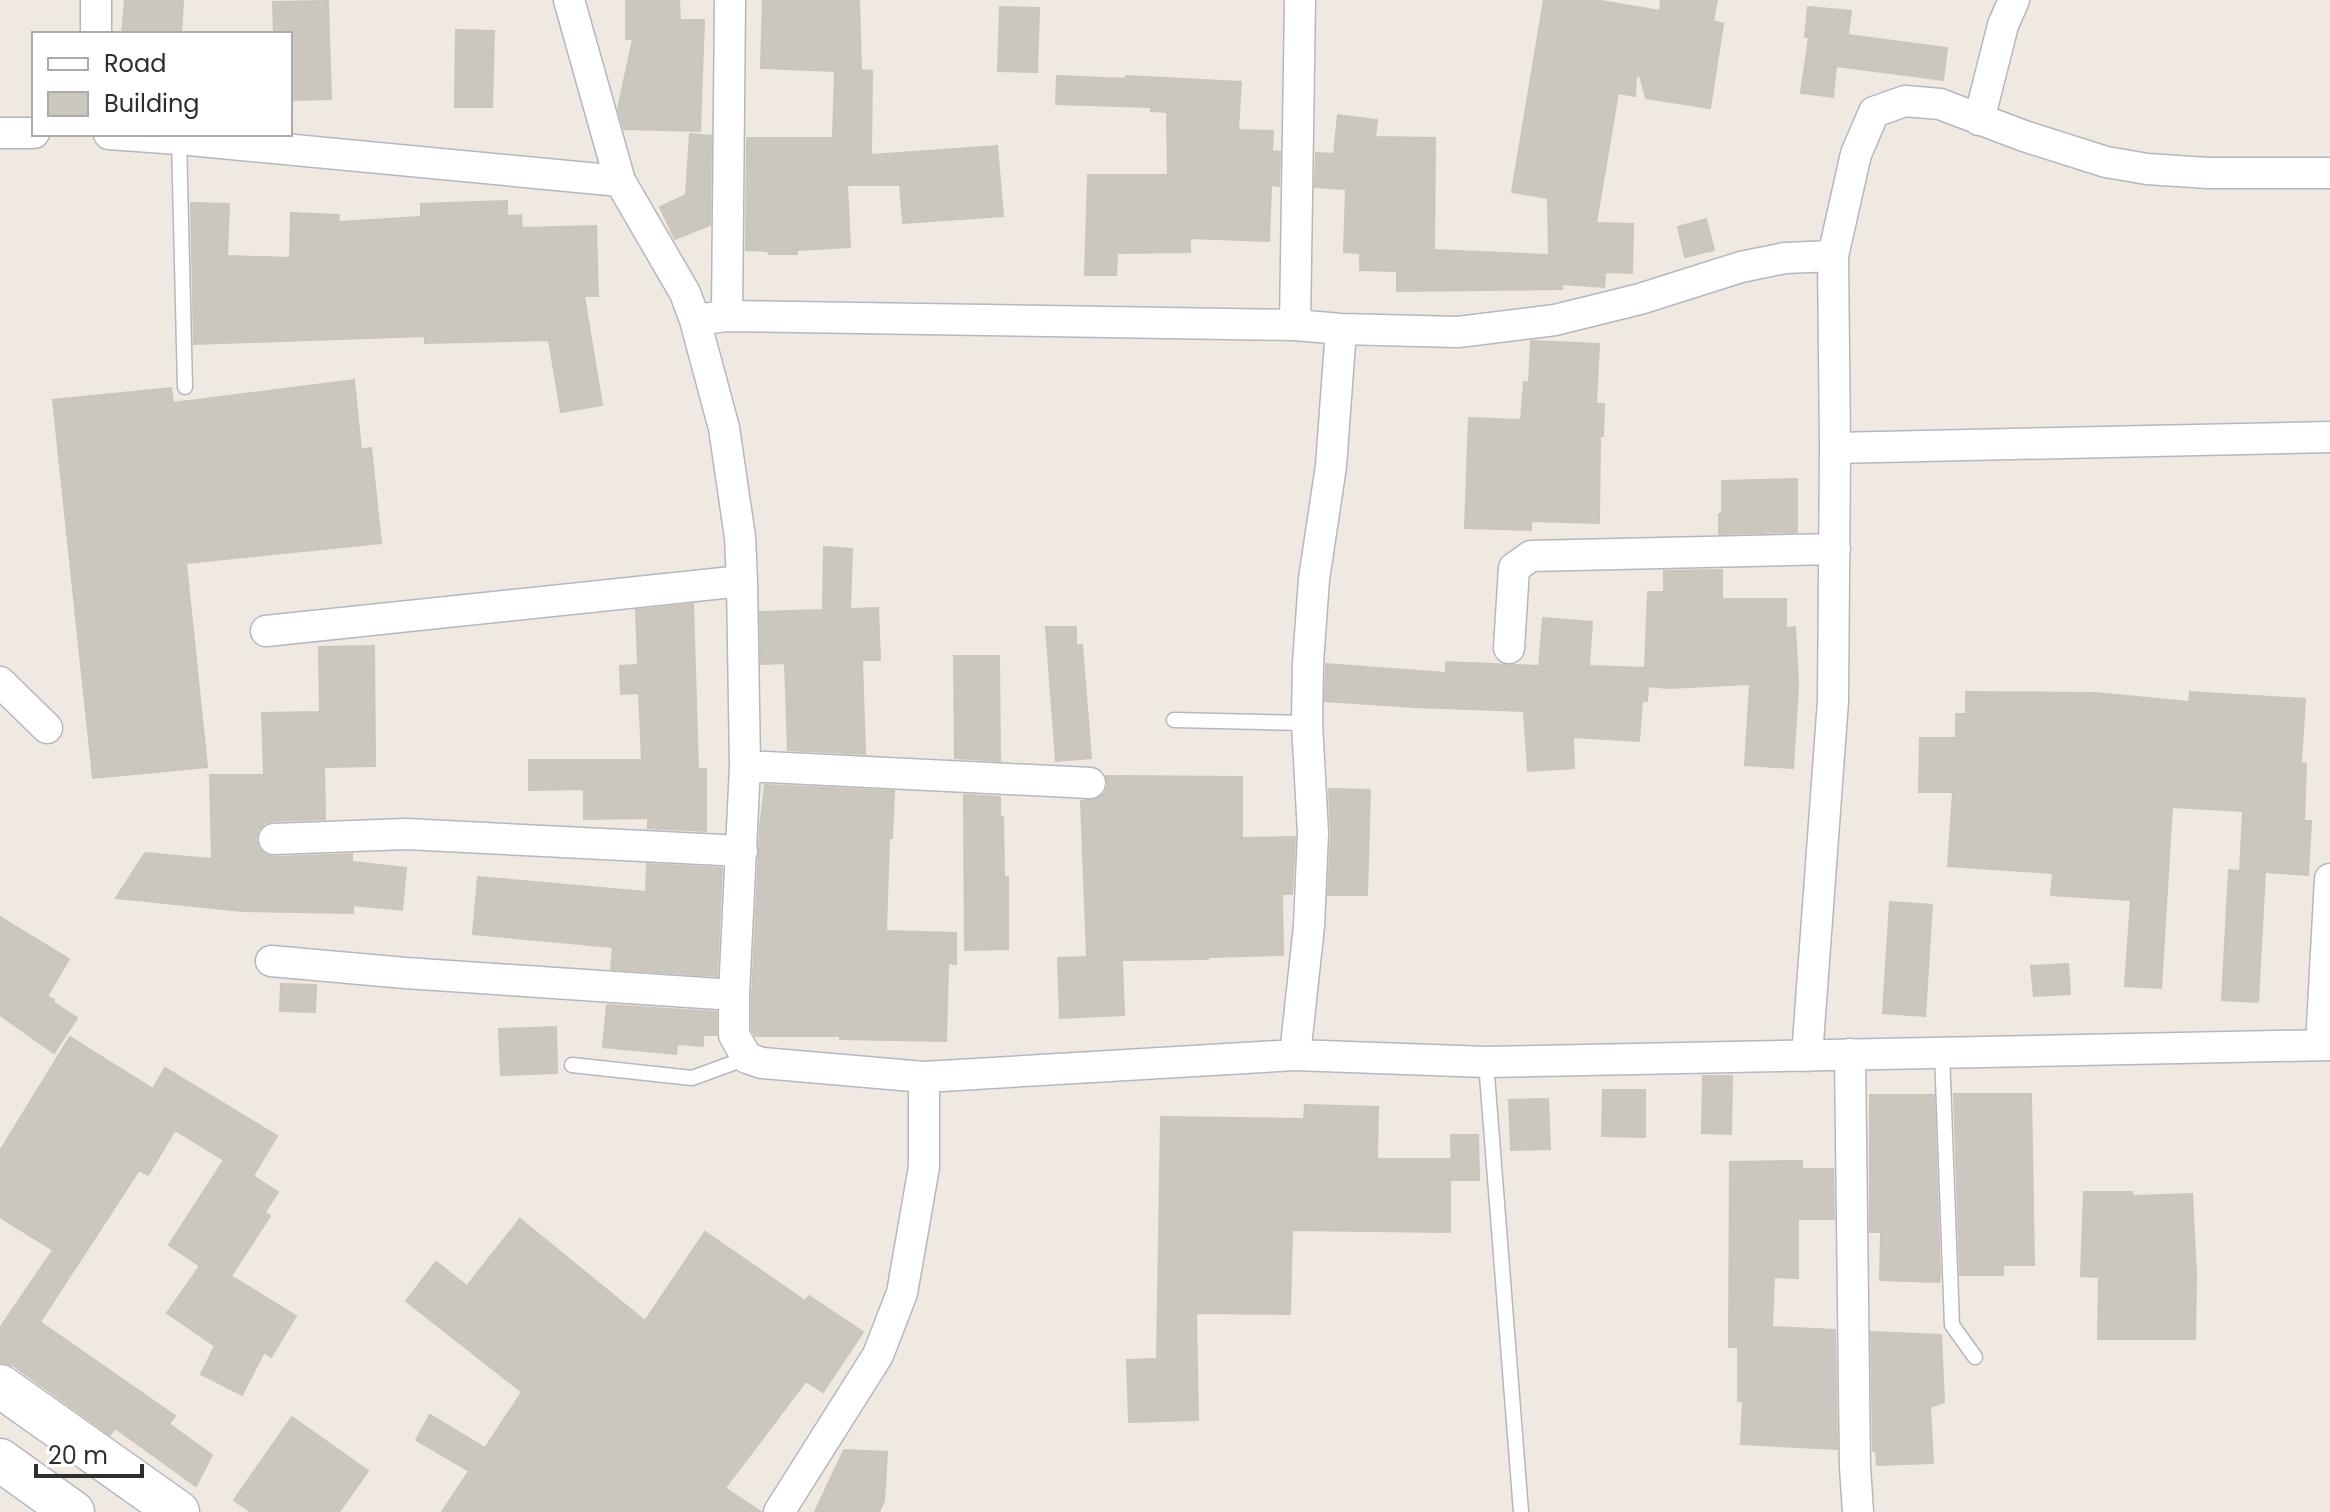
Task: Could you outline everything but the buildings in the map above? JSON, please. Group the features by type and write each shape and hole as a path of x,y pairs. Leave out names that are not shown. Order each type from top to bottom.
{"main road":[{"path":"0,1386 178,1512"},
{"path":"0,1460 73,1512"}],"street":[{"path":"96,0 96,32"},
{"path":"569,0 620,181 685,293 724,428 740,537 742,581 745,766 734,1035 747,1058 762,1063 924,1077 1295,1055 1486,1062 2325,1045 2330,879"},
{"path":"727,316 730,0"},
{"path":"1295,325 1300,0"},
{"path":"1979,120 2003,25 2014,0"},
{"path":"1807,1056 1833,701 1833,256 1856,154 1874,112 1905,101 1940,104 2106,162 2147,169 2208,173 2330,173"},
{"path":"0,133 32,133"},
{"path":"137,136 620,181"},
{"path":"695,320 727,316 1295,325 1458,332 1555,320 1640,299 1741,267 1785,258 1833,256"},
{"path":"1295,1055 1309,926 1313,833 1307,723 1308,663 1314,579 1331,466 1341,329"},
{"path":"1835,448 2330,437"},
{"path":"1509,648 1514,568 1531,556 1835,549"},
{"path":"266,631 742,581"},
{"path":"0,682 47,728"},
{"path":"745,766 1090,783"},
{"path":"274,839 406,834 742,851"},
{"path":"271,961 734,995"},
{"path":"1850,1054 1858,1512"},
{"path":"779,1512 878,1355 902,1293 924,1167 924,1077"}],"lane":[{"path":"179,139 185,387"},
{"path":"1174,720 1307,723"},
{"path":"1942,1053 1952,1325 1975,1357"},
{"path":"572,1065 692,1078 747,1058"},
{"path":"1486,1062 1521,1512"}]}
